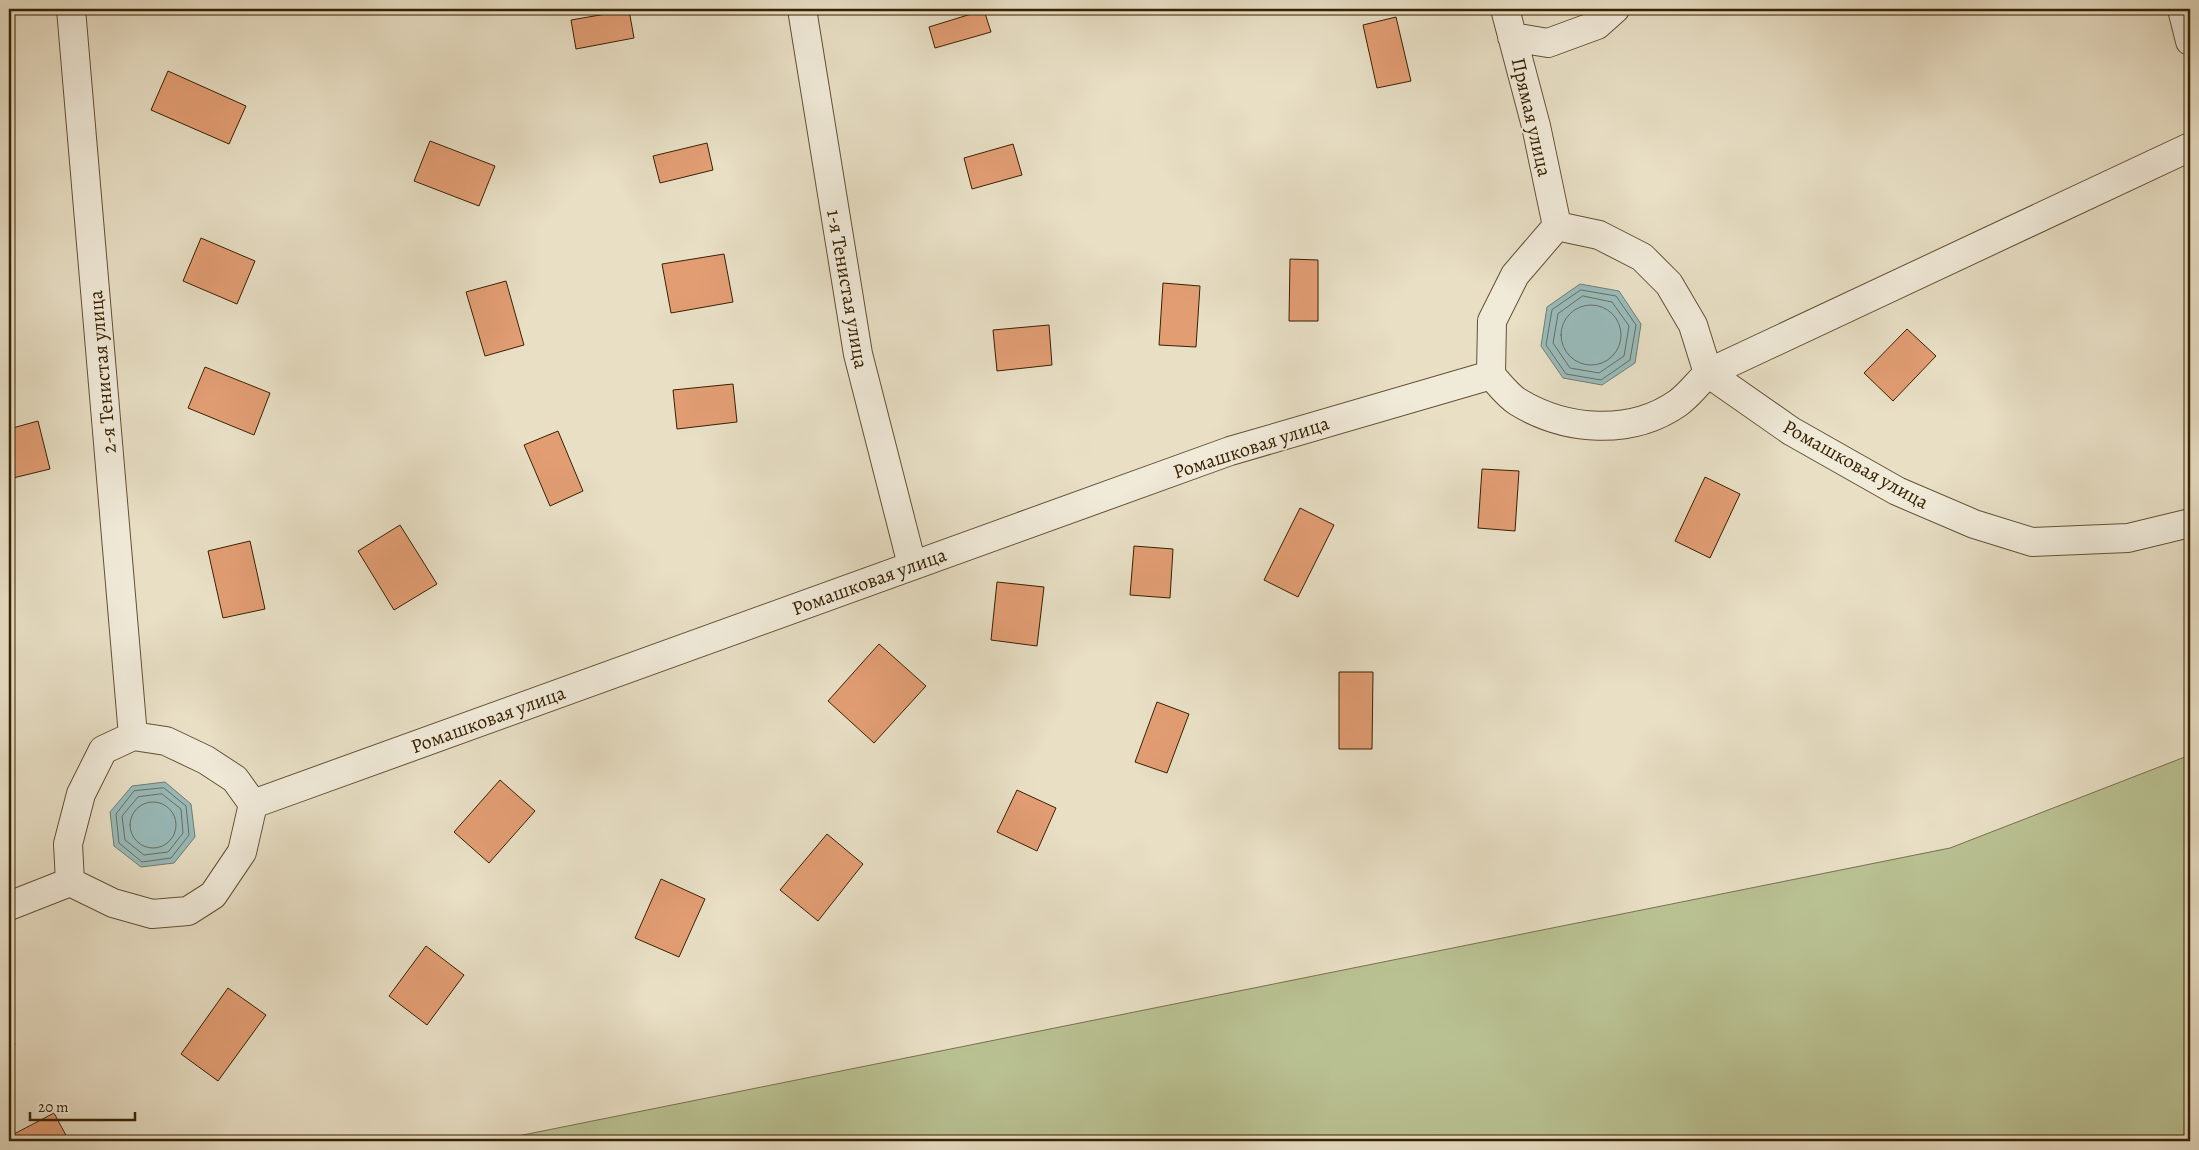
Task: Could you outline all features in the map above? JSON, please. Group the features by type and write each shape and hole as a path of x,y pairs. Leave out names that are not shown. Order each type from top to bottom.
{"street":[{"name":"2-я Тенистая улица","path":"71,9 133,736"},
{"name":"1-я Тенистая улица","path":"802,9 858,354 912,565"},
{"name":"Прямая улица","path":"1505,9 1536,126 1557,226"},
{"path":"1512,37 1548,44 1597,25 1616,9"},
{"path":"2182,9 2190,40"},
{"path":"1708,374 1693,325 1670,284 1642,257 1599,235 1557,226 1515,275 1492,321 1491,376 1517,402 1559,421 1596,426 1638,423 1678,403 1708,374 2190,147"},
{"name":"Ромашковая улица","path":"1708,374 1792,431 1897,491 1974,524 2024,540 2032,542 2128,538 2190,523"},
{"name":"Ромашковая улица","path":"253,804 1230,451 1491,376"},
{"path":"9,906 70,882 113,903 152,914 188,911 213,895 242,852 253,804 235,779 206,760 166,741 133,736 103,750 81,794 68,844 70,882"}],"green space":[{"path":"2190,755 2190,1141 493,1141 1950,848"}],"water":[{"path":"1580,284 1619,291 1641,324 1635,363 1602,385 1563,378 1541,346 1547,307"},
{"path":"165,782 191,804 195,837 174,863 141,867 114,846 110,812 132,786"}],"building":[{"path":"629,10 634,38 576,49 571,20"},
{"path":"984,10 991,32 935,48 929,27"},
{"path":"1396,17 1411,81 1377,88 1363,25"},
{"path":"168,71 246,106 229,144 151,110"},
{"path":"430,141 495,166 479,206 414,181"},
{"path":"707,143 713,170 660,183 653,156"},
{"path":"1013,144 1022,175 972,189 964,158"},
{"path":"201,238 255,261 237,304 183,281"},
{"path":"724,254 733,302 671,313 662,264"},
{"path":"1290,259 1318,260 1318,321 1289,321"},
{"path":"506,281 524,345 485,356 466,292"},
{"path":"1163,283 1200,286 1196,347 1159,345"},
{"path":"1049,325 1052,365 997,371 993,330"},
{"path":"1907,329 1936,356 1893,401 1864,373"},
{"path":"205,367 270,393 254,435 188,408"},
{"path":"733,384 737,422 677,429 673,390"},
{"path":"38,421 50,469 9,479 9,429"},
{"path":"558,431 583,491 550,506 524,445"},
{"path":"1482,469 1519,471 1515,531 1478,528"},
{"path":"1705,477 1740,494 1710,558 1675,541"},
{"path":"1300,508 1334,525 1298,597 1264,580"},
{"path":"400,525 437,584 394,610 358,551"},
{"path":"250,541 265,609 223,618 208,551"},
{"path":"1134,546 1173,549 1170,598 1130,595"},
{"path":"997,582 1044,587 1037,646 991,640"},
{"path":"879,644 926,686 874,743 828,701"},
{"path":"1339,672 1373,672 1372,749 1339,749"},
{"path":"1157,702 1189,714 1167,773 1135,762"},
{"path":"500,780 535,811 489,863 454,832"},
{"path":"1017,790 1056,808 1037,851 997,832"},
{"path":"827,834 863,864 818,921 780,890"},
{"path":"661,879 705,899 679,957 635,938"},
{"path":"426,946 464,975 427,1025 389,996"},
{"path":"228,988 266,1015 218,1081 181,1054"},
{"path":"9,1030 15,1045 9,1048"},
{"path":"54,1113 69,1141 18,1141 14,1134"}]}
